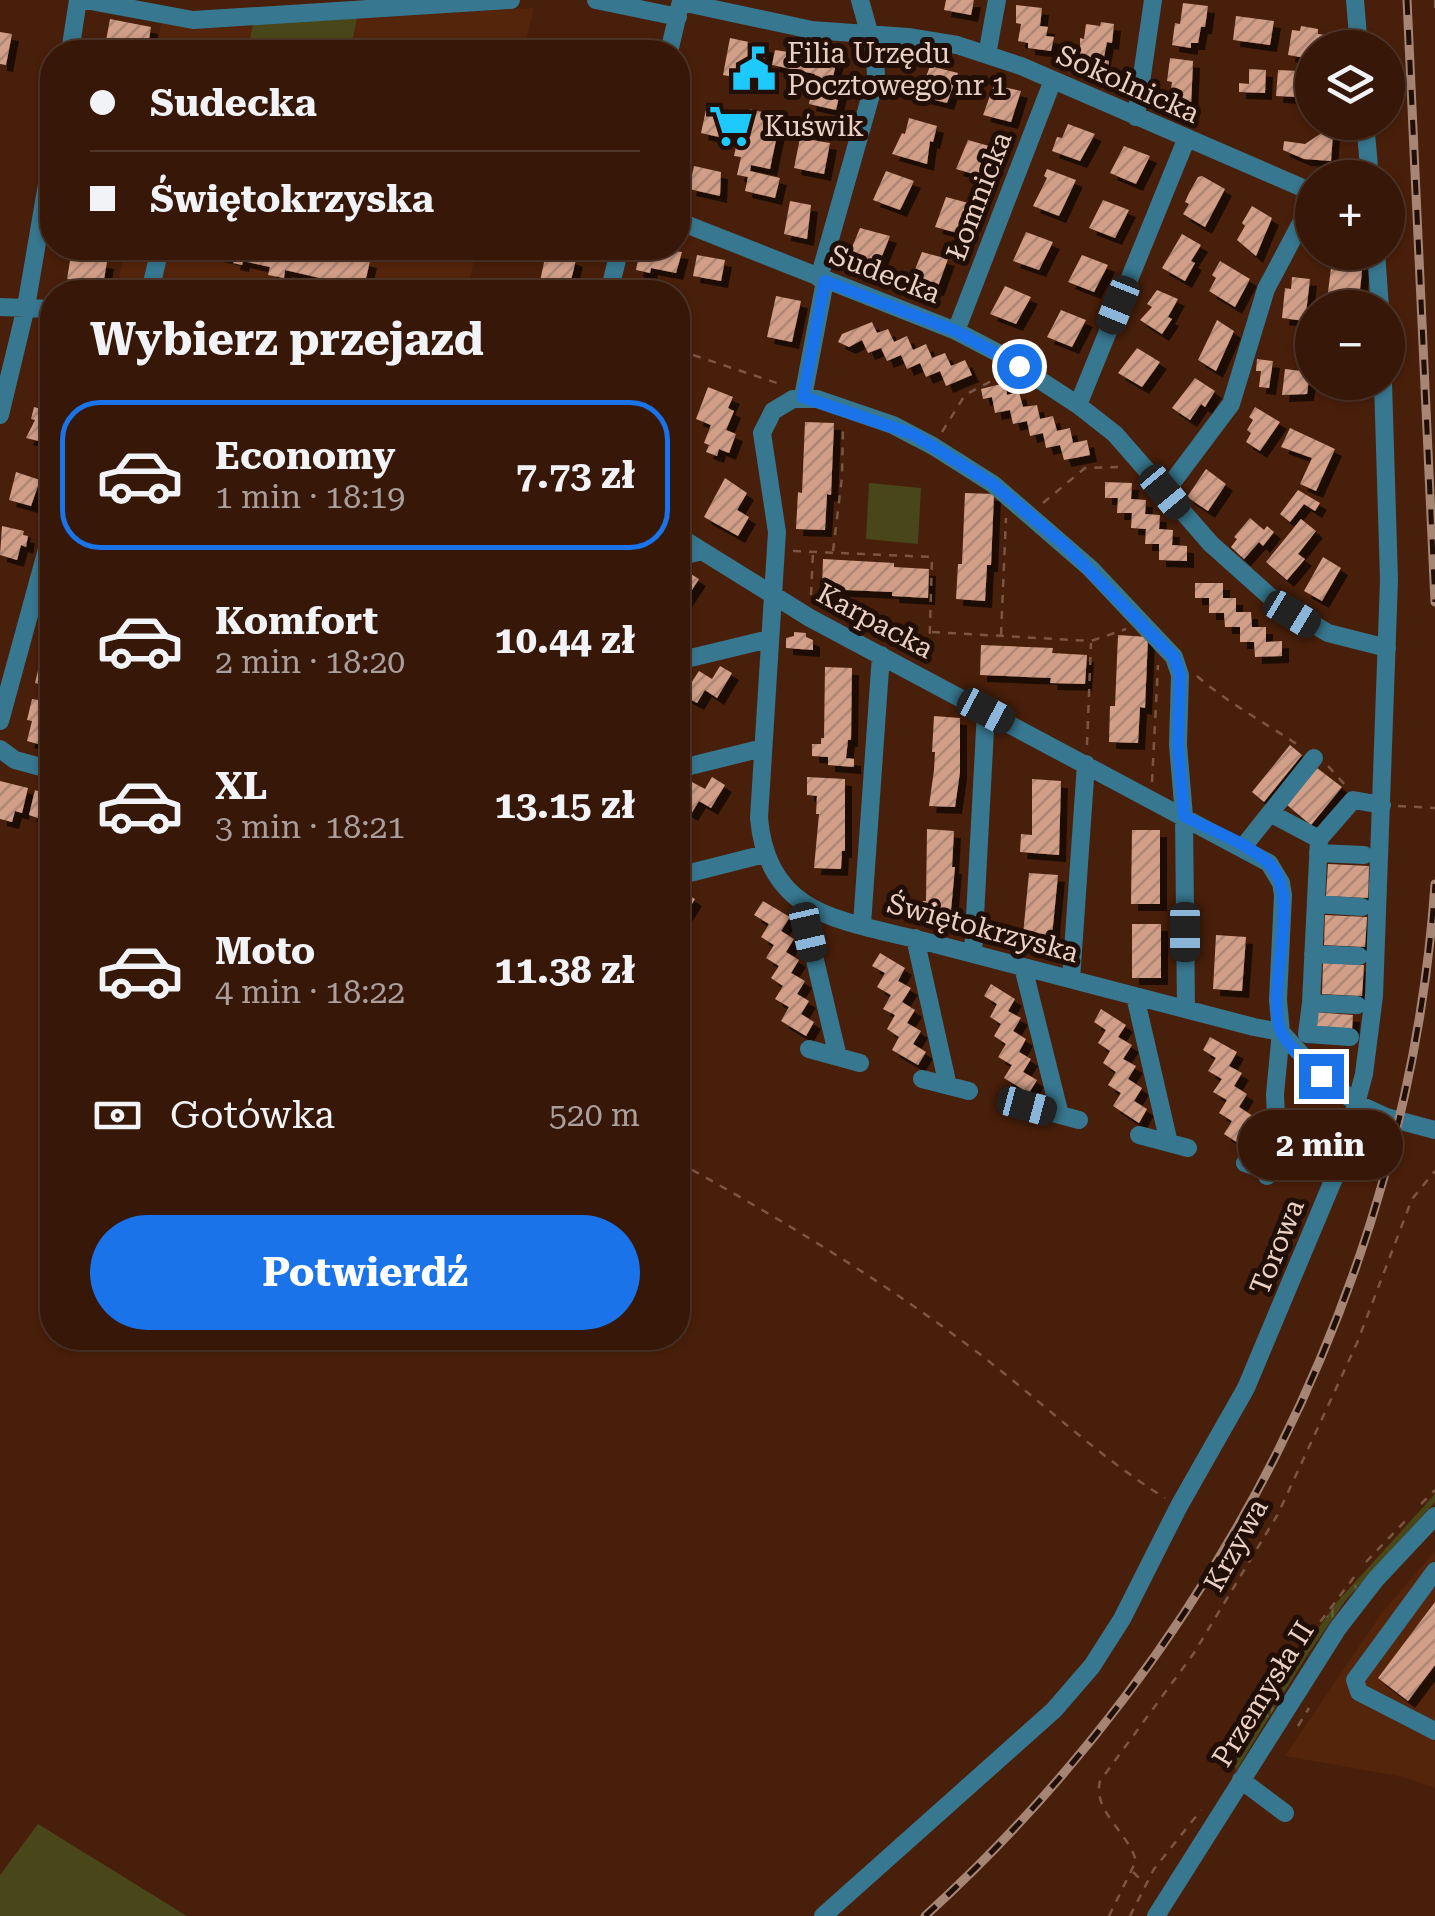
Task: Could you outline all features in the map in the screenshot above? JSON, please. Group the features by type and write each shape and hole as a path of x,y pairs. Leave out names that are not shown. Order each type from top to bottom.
{"street":[{"path":"73,40 82,0 193,20 357,5 511,0"},
{"name":"Sokolnicka","path":"596,0 680,6 812,30 932,40 987,55 1053,80 1295,185"},
{"path":"803,394 822,280 876,77 875,54 860,0"},
{"path":"987,55 997,0"},
{"path":"1136,117 1153,0"},
{"path":"1353,0 1357,30"},
{"path":"672,40 680,6"},
{"name":"Łomnicka","path":"956,331 1053,80"},
{"path":"1078,405 1186,140"},
{"path":"0,414 26,307 40,225"},
{"name":"Sudecka","path":"690,226 956,331 1019,366 1115,434 1211,544 1292,614 1328,633 1388,648"},
{"path":"1165,492 1231,404 1272,274 1295,233"},
{"path":"0,307 40,309"},
{"path":"690,873 765,854 759,818 776,516 762,433 772,412 803,394 893,426 934,446 1007,494 1090,568 1178,663 1186,1010"},
{"name":"Torowa","path":"824,1916 1067,1697 1092,1666 1122,1620 1256,1368 1331,1189 1358,1104 1374,996 1388,648 1385,400"},
{"name":"Karpacka","path":"690,544 810,618 1269,863 1281,882 1283,894 1278,1000 1281,1032 1275,1094 1277,1144 1268,1173 1245,1163"},
{"path":"690,554 702,551"},
{"path":"0,722 40,575"},
{"path":"690,659 769,639"},
{"path":"862,924 881,655"},
{"path":"973,954 986,711"},
{"path":"690,766 763,748"},
{"path":"0,749 14,760 40,767"},
{"path":"1243,847 1314,758"},
{"path":"1071,980 1086,764"},
{"path":"1350,1037 1307,1034 1319,846 1353,800 1382,805"},
{"path":"1270,812 1319,846 1364,855"},
{"name":"Świętokrzyska","path":"765,854 772,870 801,901 832,916 1281,1032"},
{"path":"801,901 838,1057"},
{"path":"1316,904 1362,906"},
{"path":"914,938 948,1086"},
{"path":"1313,954 1359,956"},
{"path":"1023,967 1060,1115"},
{"path":"1135,996 1169,1143"},
{"path":"1310,1003 1356,1005"},
{"path":"1281,1032 1321,1076 1358,1104 1386,1117 1435,1130"},
{"path":"809,1049 860,1063"},
{"path":"922,1079 970,1091"},
{"path":"1027,1106 1080,1120"},
{"path":"1139,1135 1188,1148"},
{"name":"Przemysła II","path":"1156,1916 1338,1628 1376,1579 1435,1516"},
{"path":"1435,1570 1355,1680 1359,1692 1435,1730"},
{"path":"1241,1780 1286,1813"}],"path":[{"path":"1435,0 1435,14"},
{"path":"690,354 803,394"},
{"path":"934,446 964,395 1019,366"},
{"path":"833,552 842,476 844,408"},
{"path":"1031,514 1084,468 1144,466"},
{"path":"1000,636 1007,494"},
{"path":"776,550 932,557 929,681"},
{"path":"810,618 813,552"},
{"path":"930,632 1091,641 1146,627 1159,653 1151,798"},
{"path":"1086,764 1091,641"},
{"path":"1178,663 1234,706 1274,728 1342,778 1353,800"},
{"path":"1382,805 1435,808"},
{"path":"690,1169 829,1251 926,1315 1058,1420 1180,1506"},
{"name":"Krzywa","path":"1133,1872 1134,1851 1100,1802 1100,1781 1202,1642 1278,1514 1357,1343 1402,1220 1412,1199 1435,1170"},
{"path":"1294,1732 1312,1705"},
{"path":"1109,1916 1133,1872 1145,1884"}],"shaded area":[{"path":"534,8 526,40 158,40 161,23 188,28"},
{"path":"123,260 474,260 470,280 118,280"},
{"path":"1435,1551 1435,1788 1403,1777 1285,1756 1381,1614"}],"green space":[{"path":"357,18 352,40 250,40 253,24"},
{"path":"869,483 921,488 918,544 866,539"},
{"path":"1435,1494 1435,1502 1346,1600 1236,1771 1234,1762 1337,1602"},
{"path":"38,1824 187,1916 0,1916 0,1875"}],"building":[{"path":"946,0 974,0 971,15 944,10"},
{"path":"1183,3 1208,6 1205,27 1201,27 1198,43 1191,43 1191,48 1172,45"},
{"path":"1016,5 1042,8 1040,26 1048,27 1046,36 1054,37 1051,51 1028,48 1028,43 1018,41 1021,24 1016,23"},
{"path":"1236,16 1274,21 1270,45 1233,40"},
{"path":"110,19 151,27 149,40 106,40"},
{"path":"1101,22 1114,24 1112,43 1107,42 1104,57 1109,61 1108,71 1080,68 1080,38 1084,39 1086,24 1100,26"},
{"path":"1295,30 1295,56 1288,55"},
{"path":"0,32 12,34 6,65 0,64"},
{"path":"730,38 767,46 760,82 723,75"},
{"path":"775,50 837,59 833,77 843,79 836,110 809,104 815,74 772,65"},
{"path":"1170,58 1193,61 1191,107 1169,103"},
{"path":"930,66 958,73 947,103 919,96"},
{"path":"1249,69 1266,70 1265,93 1239,92 1239,83 1249,84"},
{"path":"1278,70 1295,71 1295,97 1276,96"},
{"path":"994,85 1021,91 1011,122 983,115"},
{"path":"707,105 748,118 750,109 762,112 761,117 780,121 770,169 751,165 750,171 780,178 775,198 745,191 748,177 737,175 741,157 734,156 737,141 701,133"},
{"path":"909,118 937,126 927,164 892,154 902,133 905,134"},
{"path":"1068,124 1095,134 1080,161 1052,151"},
{"path":"800,138 830,143 824,174 794,168"},
{"path":"968,140 996,148 984,177 956,169"},
{"path":"1311,140 1332,140 1331,160 1304,159 1283,150 1284,141 1305,144"},
{"path":"1124,146 1150,156 1136,184 1110,173"},
{"path":"694,166 721,172 720,196 690,189"},
{"path":"1047,169 1076,180 1059,216 1033,206 1047,178"},
{"path":"886,171 914,181 900,210 873,200"},
{"path":"1202,176 1225,189 1205,227 1183,214 1189,204 1185,202 1189,193"},
{"path":"946,197 972,204 961,234 935,227"},
{"path":"1103,200 1129,210 1115,238 1089,228"},
{"path":"790,201 811,205 807,239 784,234"},
{"path":"1252,206 1272,218 1256,256 1237,240"},
{"path":"860,228 890,236 878,266 848,257"},
{"path":"1026,232 1053,242 1039,270 1013,261"},
{"path":"1182,234 1201,245 1185,281 1162,268"},
{"path":"922,252 948,259 937,289 910,282"},
{"path":"697,255 725,260 721,281 693,276"},
{"path":"1082,255 1108,265 1094,292 1068,282"},
{"path":"70,260 107,262 104,280 67,279"},
{"path":"234,260 370,261 366,280 329,280 285,270 284,278 268,275 270,267 243,261 242,265"},
{"path":"545,260 576,260 571,280 540,280"},
{"path":"638,260 680,260 676,273 651,268 650,273 636,270"},
{"path":"1220,261 1250,279 1235,307 1209,291"},
{"path":"1331,270 1362,270 1360,290 1328,290"},
{"path":"1292,277 1310,279 1309,290 1295,290 1295,320 1282,318 1285,288 1291,289"},
{"path":"1005,286 1031,297 1016,324 990,314"},
{"path":"1157,290 1178,299 1162,334 1140,320 1152,307 1147,304"},
{"path":"776,296 801,301 792,342 767,337"},
{"path":"1061,310 1086,320 1072,347 1047,337"},
{"path":"1217,320 1234,331 1216,371 1198,360"},
{"path":"872,322 877,333 888,329 894,342 907,336 913,350 926,344 932,358 945,353 951,366 965,360 972,375 946,386 940,371 926,377 920,363 907,369 901,355 887,361 881,348 868,353 862,340 849,347 838,342 842,334"},
{"path":"1137,348 1160,362 1142,387 1118,373"},
{"path":"1257,359 1273,361 1269,388 1259,387 1261,371 1256,371"},
{"path":"1285,369 1295,370 1295,394 1282,395"},
{"path":"1195,378 1215,391 1190,420 1172,408"},
{"path":"1005,383 1007,395 1019,392 1023,407 1037,405 1040,419 1053,416 1057,431 1070,428 1073,443 1087,440 1090,455 1064,460 1060,445 1046,448 1043,433 1030,436 1027,421 1013,424 1010,410 995,413 992,397 983,399 981,389"},
{"path":"708,387 733,397 728,408 734,411 726,430 736,434 729,453 719,449 717,456 706,452 709,445 704,443 711,425 696,419"},
{"path":"34,407 40,409 40,441 26,438 35,420 31,419"},
{"path":"1255,407 1280,422 1260,451 1246,442 1253,420 1249,417"},
{"path":"805,422 834,423 831,495 827,494 825,530 796,529"},
{"path":"1290,428 1335,449 1316,491 1300,484 1312,458 1281,447"},
{"path":"1206,469 1226,484 1208,511 1187,497"},
{"path":"16,472 40,480 31,506 9,500"},
{"path":"725,478 747,493 737,510 749,517 738,536 704,517"},
{"path":"1105,482 1132,483 1131,499 1146,500 1145,514 1160,515 1159,529 1173,530 1172,545 1187,546 1187,561 1159,560 1159,544 1145,544 1146,529 1131,528 1132,513 1117,513 1118,498 1105,498"},
{"path":"1298,490 1320,503 1315,511 1304,504 1290,522 1280,514"},
{"path":"965,493 994,494 985,601 956,599 958,564 962,564"},
{"path":"1250,518 1264,530 1267,526 1274,532 1263,546 1259,542 1244,559 1231,547"},
{"path":"1301,519 1316,531 1298,554 1305,559 1287,580 1266,562"},
{"path":"2,526 24,531 23,535 28,536 17,560 0,555"},
{"path":"1323,557 1341,568 1322,601 1304,591"},
{"path":"823,559 929,569 928,598 822,589"},
{"path":"690,573 699,579 690,593"},
{"path":"1195,583 1223,583 1223,598 1236,598 1236,612 1251,612 1252,627 1266,627 1266,642 1282,641 1282,656 1255,657 1254,642 1240,642 1240,627 1225,627 1224,613 1209,613 1209,598 1195,598"},
{"path":"794,632 806,633 813,640 813,650 786,648 786,638 794,636"},
{"path":"1118,635 1148,637 1145,708 1140,707 1138,743 1109,742"},
{"path":"981,645 1053,648 1052,653 1087,655 1085,684 1050,683 1051,678 980,675"},
{"path":"720,666 732,673 717,698 705,690 697,703 690,699 690,682 699,671 712,679"},
{"path":"825,667 852,668 851,740 846,758 854,759 854,767 828,765 828,757 812,756 812,744 821,744 824,738"},
{"path":"32,699 40,700 40,745 27,741 32,721 27,720"},
{"path":"934,716 960,718 960,772 955,807 929,806"},
{"path":"1290,745 1302,755 1264,802 1252,792"},
{"path":"1317,768 1342,787 1311,825 1287,805"},
{"path":"712,777 725,785 711,808 699,801 691,814 692,782 705,789"},
{"path":"807,777 845,779 845,851 841,869 814,868 819,814 817,796 807,795"},
{"path":"1032,779 1061,781 1059,855 1020,852 1021,834 1032,835"},
{"path":"0,781 28,788 22,813 15,811 12,822 0,819"},
{"path":"35,790 40,792 40,819 29,815"},
{"path":"927,829 954,831 950,921 923,920"},
{"path":"1132,830 1160,830 1160,904 1131,904"},
{"path":"1328,864 1369,866 1368,898 1326,896"},
{"path":"1029,873 1058,875 1051,946 1022,945"},
{"path":"763,901 790,917 781,931 794,939 786,952 799,960 791,973 805,981 797,994 809,1001 801,1014 814,1022 806,1036 781,1021 789,1007 775,999 783,986 771,978 779,966 766,958 774,945 761,937 769,924 754,915"},
{"path":"1325,915 1367,917 1365,947 1324,945"},
{"path":"1132,924 1161,924 1161,978 1132,978"},
{"path":"1216,935 1246,937 1242,991 1213,989"},
{"path":"880,953 905,968 898,981 911,988 902,1002 915,1010 907,1023 921,1031 913,1044 926,1052 918,1065 892,1050 899,1037 887,1029 895,1015 883,1009 891,995 877,987 885,973 872,966"},
{"path":"1323,963 1364,965 1362,996 1322,994"},
{"path":"991,984 1015,999 1008,1011 1021,1018 1013,1031 1026,1039 1019,1052 1031,1059 1023,1072 1037,1080 1029,1093 1004,1078 1012,1065 998,1057 1006,1044 994,1036 1001,1024 990,1017 997,1004 984,996"},
{"path":"1101,1009 1126,1025 1118,1037 1132,1045 1123,1059 1136,1066 1128,1079 1142,1088 1134,1101 1147,1109 1139,1123 1113,1106 1121,1093 1108,1085 1116,1072 1103,1063 1110,1051 1098,1043 1106,1030 1094,1022"},
{"path":"1313,1012 1353,1015 1352,1030 1312,1028"},
{"path":"1210,1037 1237,1052 1229,1066 1242,1073 1234,1086 1247,1094 1239,1107 1253,1116 1245,1129 1257,1136 1249,1150 1224,1134 1232,1121 1219,1113 1227,1100 1213,1092 1222,1079 1208,1071 1216,1058 1203,1050"},
{"path":"1435,1602 1435,1665 1408,1701 1378,1678"}],"railway":[{"path":"1407,0 1435,602"},
{"path":"925,1916 1029,1812 1124,1699 1207,1577 1279,1449 1338,1314 1385,1174 1417,1031 1435,884"}],"place":[{"name":"Filia Urzędu Pocztowego nr 1","path":"754,69"},
{"name":"Kuświk","path":"731,126"}],"route":[{"path":"1019,366 956,331 825,281 803,397 913,434 993,484 1090,568 1174,657 1180,675 1178,744 1184,816 1258,855 1276,872 1283,894 1278,1000 1281,1032 1321,1076"}]}
